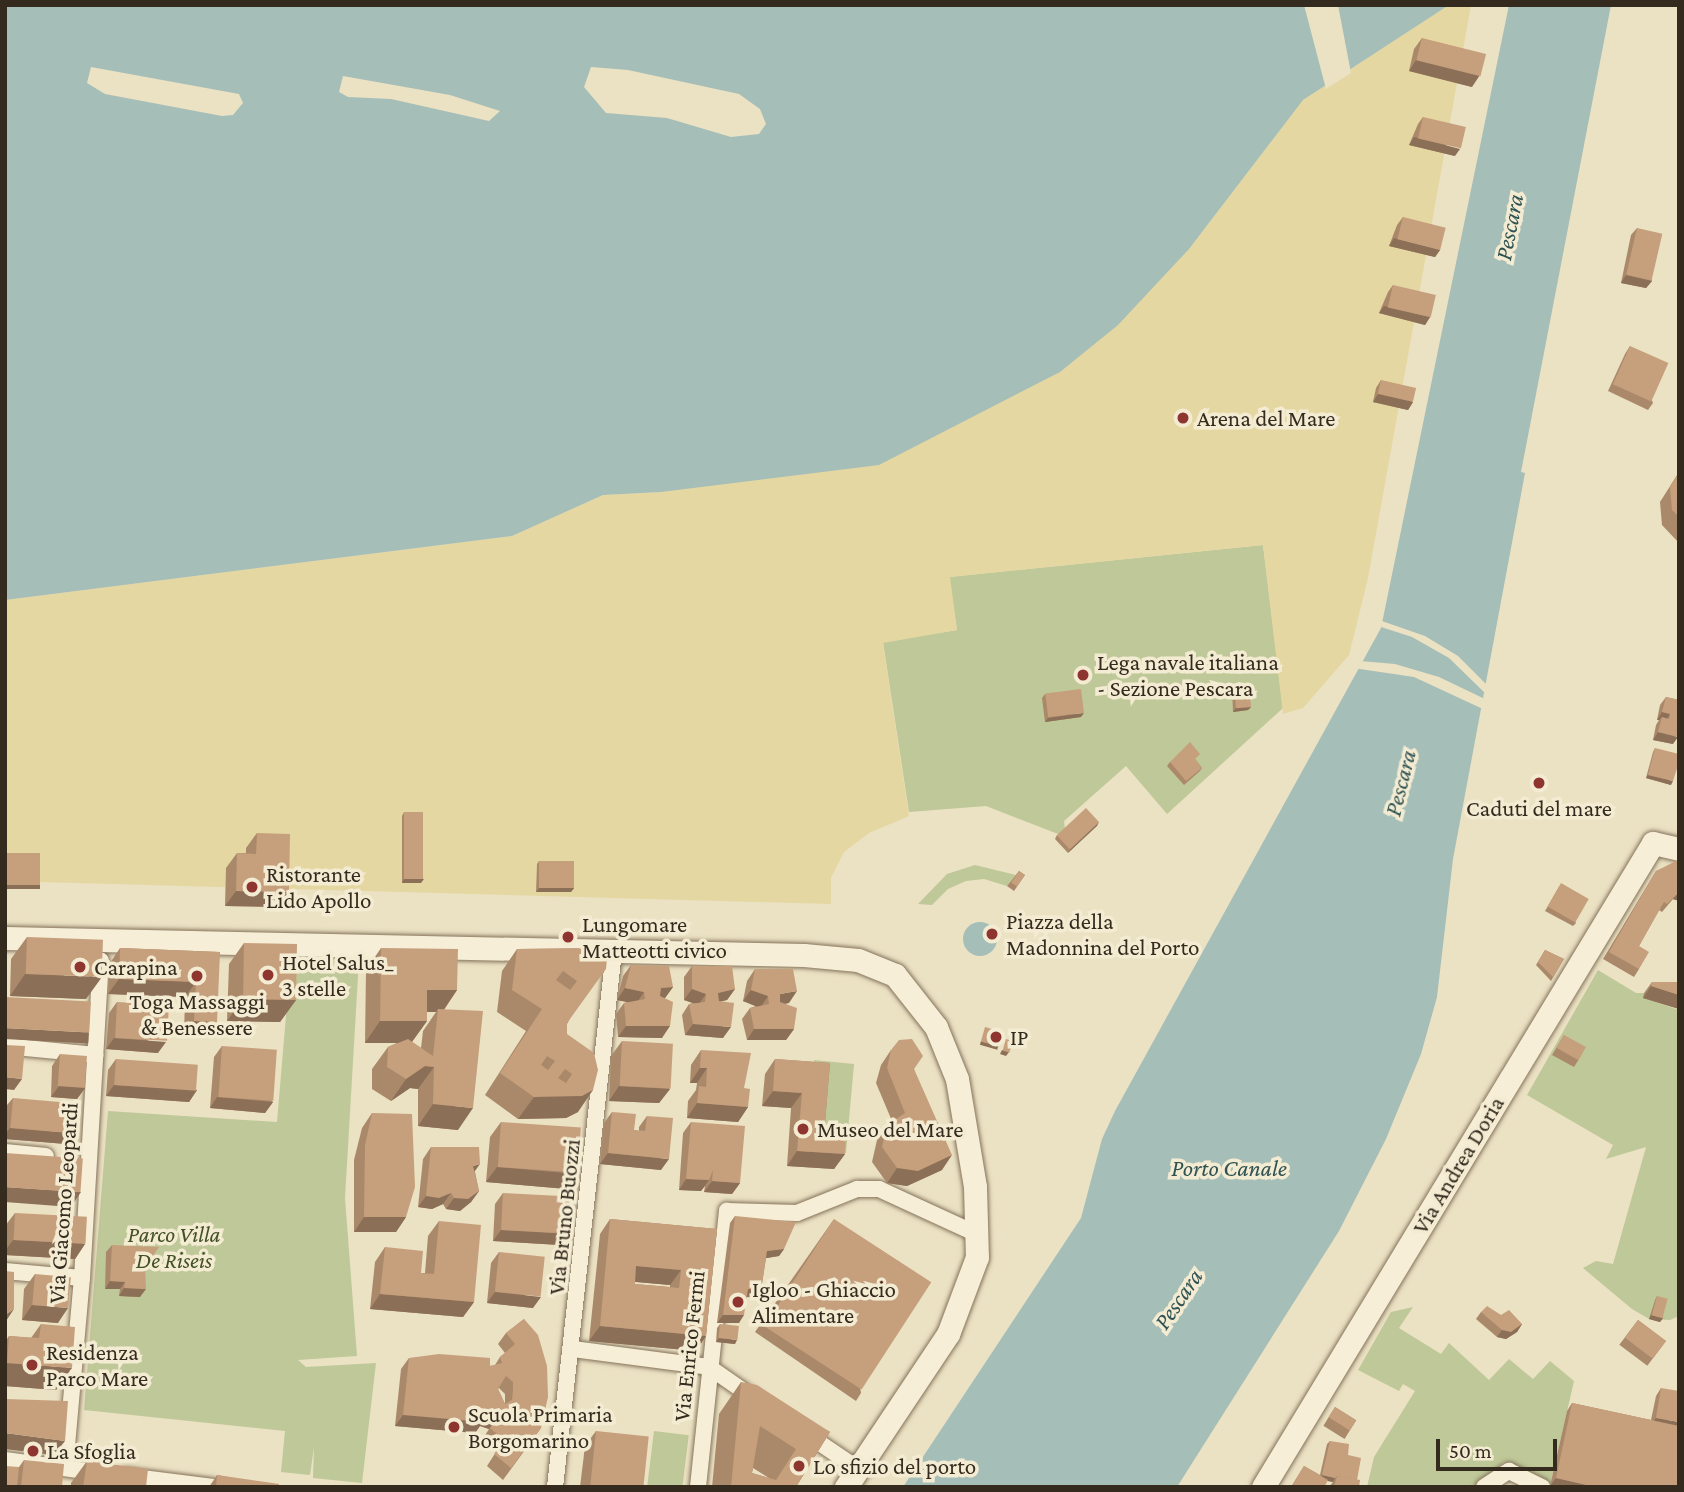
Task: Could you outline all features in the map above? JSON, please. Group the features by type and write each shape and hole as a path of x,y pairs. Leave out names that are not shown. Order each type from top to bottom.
{"street":[{"name":"Via Andrea Doria","path":"1264,1487 1653,843 1679,849"},
{"path":"5,938 844,958 877,965 899,978 942,1039 965,1118 979,1235 971,1280 948,1334 852,1478 792,1424"},
{"name":"Via Giacomo Leopardi","path":"65,1468 82,1279 75,1159 96,1055 102,941"},
{"name":"Via Bruno Buozzi","path":"555,1487 573,1349 614,951"},
{"path":"5,1046 96,1055"},
{"path":"5,1152 75,1159"},
{"name":"Via Enrico Fermi","path":"698,1487 727,1211 797,1213 857,1189 879,1189 979,1235"},
{"path":"5,1271 82,1279"},
{"path":"573,1349 709,1367 771,1410"},
{"path":"5,1460 162,1484 213,1487"},
{"path":"1484,1487 1508,1471 1542,1487"}],"green space":[{"name":"Lega navale italiana - Sezione Pescara","path":"1263,545 1283,708 1167,814 1126,766 1064,821 1066,837 986,806 909,812 883,642 957,630 949,577"},
{"path":"975,865 1016,875 1007,886 984,879 966,881 948,889 932,905 918,904 947,874"},
{"name":"Parco Villa De Riseis","path":"291,957 359,959 345,1198 357,1356 298,1360 306,1367 376,1363 362,1483 313,1478 314,1447 310,1475 281,1472 285,1431 84,1410 108,1111 277,1122"},
{"path":"1598,970 1636,993 1644,993 1644,998 1679,1010 1679,1316 1670,1320 1649,1319 1632,1309 1583,1268 1596,1261 1613,1264 1646,1147 1606,1159 1613,1145 1527,1095"},
{"path":"814,1060 854,1064 846,1153 814,1150"},
{"path":"1413,1307 1399,1328 1441,1354 1449,1343 1489,1380 1509,1359 1533,1379 1550,1361 1574,1381 1550,1486 1504,1462 1476,1487 1367,1487 1374,1457 1415,1391 1403,1384 1399,1391 1358,1370 1391,1312"},
{"path":"654,1431 689,1435 682,1487 647,1487"}],"sand":[{"path":"1449,5 1471,5 1368,578 1349,655 1303,708 1283,714 1263,545 950,577 957,630 883,643 909,816 869,833 844,852 831,878 831,904 5,881 5,600 512,536 603,495 661,492 1189,249 1303,100"}],"water":[{"path":"5,5 1449,5 1303,100 1189,249 1118,325 1060,372 879,465 661,492 603,495 512,536 5,600"},
{"name":"Porto Canale","path":"1509,5 1611,5 1521,472 1525,473 1453,859 1437,997 1421,1054 1386,1139 1339,1231 1177,1487 903,1487 1081,1218 1102,1139 1115,1111 1381,628"},
{"path":"980,922 992,927 997,939 992,951 980,956 968,951 963,939 968,927"}],"pier":[{"path":"1304,5 1338,5 1351,73 1326,89"},
{"path":"91,67 239,94 243,103 233,115 222,116 105,94 87,83"},
{"path":"591,67 628,70 739,94 760,109 766,124 759,134 731,137 667,118 606,113 584,87"},
{"path":"343,76 450,95 500,111 489,121 391,99 348,97 339,92"},
{"path":"1379,620 1425,636 1458,656 1489,687 1488,696 1449,658 1412,637 1378,626"},
{"path":"1360,661 1395,664 1439,677 1487,700 1485,710 1414,677 1353,668"}],"building":[{"path":"1422,38 1486,54 1480,76 1416,60"},
{"path":"1423,117 1466,127 1461,148 1418,138"},
{"path":"1403,217 1446,228 1440,250 1397,239"},
{"path":"1637,228 1662,234 1652,281 1626,275"},
{"path":"1393,285 1436,295 1431,317 1388,307"},
{"path":"1630,346 1668,363 1651,401 1613,384"},
{"path":"1381,380 1416,388 1413,402 1378,394"},
{"path":"1679,473 1679,517 1672,510 1670,487"},
{"path":"1249,684 1251,707 1236,708 1234,685"},
{"path":"1081,689 1084,713 1048,717 1045,693"},
{"path":"1666,697 1679,700 1678,737 1658,732 1662,717 1669,719 1670,714 1662,712"},
{"path":"1190,742 1200,754 1195,759 1202,768 1186,781 1170,762"},
{"path":"1655,748 1679,754 1673,781 1648,775"},
{"path":"1086,808 1099,822 1070,849 1057,835"},
{"path":"404,812 423,812 423,879 404,879"},
{"path":"257,833 290,834 289,892 236,891 237,853 256,854"},
{"path":"5,853 40,853 40,885 5,885"},
{"path":"539,861 574,861 574,888 539,888"},
{"path":"1679,862 1679,892 1667,904 1664,902 1639,946 1649,952 1639,969 1609,952 1656,871"},
{"path":"1019,871 1025,875 1017,887 1011,883"},
{"path":"1561,883 1589,899 1575,922 1548,906"},
{"path":"27,937 103,940 102,977 26,974"},
{"path":"244,943 297,944 296,1000 243,999"},
{"path":"5,948 7,948 5,980"},
{"path":"120,948 220,952 217,1022 194,1021 196,982 119,979"},
{"path":"381,948 458,949 457,990 427,990 427,1021 380,1021"},
{"path":"608,948 606,969 567,1023 567,1034 594,1053 598,1070 593,1090 582,1096 534,1097 500,1073 542,1009 512,990 517,949","holes":["563,971 577,981 570,990 556,980","547,1056 555,1061 548,1070 541,1065","565,1069 572,1074 566,1083 558,1078"]},
{"path":"1545,950 1564,959 1553,977 1538,962"},
{"path":"631,965 669,966 673,987 661,988 660,996 673,1002 670,1026 626,1026 624,1003 645,999 644,992 625,988"},
{"path":"692,966 732,966 735,989 718,993 719,1001 734,1003 731,1027 693,1024 689,1004 705,1002 706,994 692,989"},
{"path":"755,969 793,969 797,991 780,994 780,1002 797,1008 794,1029 754,1029 750,1008 769,1004 768,996 751,990"},
{"path":"1652,982 1679,982 1679,995 1651,986"},
{"path":"5,997 91,1002 89,1032 5,1028"},
{"path":"117,1002 169,1005 167,1041 115,1038"},
{"path":"438,1009 483,1011 473,1108 433,1104 434,1067 425,1066 406,1079 387,1067 388,1047 408,1039 433,1056"},
{"path":"985,1027 1002,1032 998,1046 981,1041"},
{"path":"1564,1035 1586,1047 1579,1060 1557,1048"},
{"path":"912,1039 923,1056 914,1069 952,1155 918,1171 897,1168 882,1147 887,1125 905,1113 887,1068 891,1050 899,1040"},
{"path":"1006,1039 1013,1041 1009,1052 1003,1051"},
{"path":"622,1041 673,1044 671,1089 620,1086"},
{"path":"5,1045 25,1046 22,1079 5,1077"},
{"path":"222,1046 277,1050 273,1101 218,1097"},
{"path":"701,1050 751,1053 744,1088 750,1089 748,1107 697,1103 699,1086 706,1087 707,1068 700,1068"},
{"path":"60,1054 87,1056 85,1088 58,1086"},
{"path":"116,1059 198,1065 196,1091 114,1085"},
{"path":"775,1059 830,1063 824,1135 846,1136 845,1154 797,1151 802,1093 773,1091"},
{"path":"13,1098 77,1104 74,1133 10,1128"},
{"path":"612,1112 636,1114 634,1130 645,1131 647,1116 673,1118 669,1159 608,1153"},
{"path":"372,1113 412,1114 415,1187 406,1217 364,1217 365,1145"},
{"path":"501,1122 581,1128 578,1172 498,1167"},
{"path":"691,1122 745,1126 740,1183 712,1181 713,1170 709,1180 686,1179"},
{"path":"431,1147 479,1147 480,1164 473,1166 479,1191 468,1199 454,1198 451,1193 439,1198 426,1196"},
{"path":"5,1153 83,1158 80,1192 5,1187"},
{"path":"503,1193 570,1197 568,1233 501,1230"},
{"path":"15,1213 87,1217 85,1244 14,1240"},
{"path":"735,1216 796,1222 784,1249 767,1251 761,1290 748,1289 744,1315 723,1315"},
{"path":"610,1219 717,1229 706,1336 600,1326","holes":["636,1266 681,1270 679,1288 635,1284"]},
{"path":"834,1219 931,1282 862,1390 764,1326"},
{"path":"439,1221 481,1225 474,1302 380,1294 385,1247 423,1251 421,1273 434,1274"},
{"path":"112,1245 159,1247 145,1267 146,1289 124,1288 125,1282 110,1281"},
{"path":"499,1252 545,1257 541,1297 495,1292"},
{"path":"5,1271 14,1272 14,1309 5,1315"},
{"path":"35,1274 71,1277 68,1308 32,1305"},
{"path":"1657,1296 1668,1299 1662,1318 1652,1315"},
{"path":"1487,1306 1501,1315 1509,1310 1522,1324 1511,1332 1502,1330 1481,1312"},
{"path":"524,1319 538,1335 547,1366 548,1397 541,1428 511,1468 494,1454 505,1441 490,1428 497,1418 484,1413 483,1422 403,1415 409,1358 439,1354 490,1358 490,1366 502,1363 500,1357 515,1344 506,1333","holes":["506,1376 513,1382 512,1400 505,1404 498,1389"]},
{"path":"1638,1320 1666,1341 1653,1359 1625,1338"},
{"path":"41,1324 75,1327 72,1368 7,1363 9,1336 39,1338"},
{"path":"720,1324 739,1326 737,1340 719,1338"},
{"path":"741,1382 757,1385 830,1432 796,1487 731,1487","holes":["760,1426 796,1449 776,1480 752,1473"]},
{"path":"1661,1388 1679,1391 1679,1422 1656,1418"},
{"path":"5,1399 68,1401 65,1441 5,1433"},
{"path":"1572,1403 1679,1426 1679,1487 1595,1487 1556,1478"},
{"path":"1335,1407 1356,1420 1350,1430 1329,1417"},
{"path":"596,1431 649,1437 643,1487 590,1487"},
{"path":"1330,1441 1349,1444 1348,1455 1361,1458 1357,1480 1322,1475"},
{"path":"24,1460 64,1464 62,1487 21,1487"},
{"path":"87,1461 148,1469 146,1487 83,1487"},
{"path":"5,1466 19,1467 17,1487 5,1487"},
{"path":"1304,1466 1328,1480 1324,1487 1291,1487"},
{"path":"217,1475 279,1484 278,1487 216,1487"},
{"path":"1337,1476 1360,1480 1359,1487 1334,1487"}],"place":[{"name":"Arena del Mare","path":"1183,418"},
{"name":"Lega navale italiana - Sezione Pescara","path":"1083,675"},
{"name":"Caduti del mare","path":"1539,783"},
{"name":"Ristorante Lido Apollo","path":"252,887"},
{"name":"Piazza della Madonnina del Porto","path":"992,934"},
{"name":"Lungomare Matteotti civico","path":"568,937"},
{"name":"Carapina","path":"80,967"},
{"name":"Hotel Salus_ 3 stelle","path":"268,975"},
{"name":"Toga Massaggi & Benessere","path":"197,976"},
{"name":"IP","path":"996,1037"},
{"name":"Museo del Mare","path":"803,1129"},
{"name":"Igloo - Ghiaccio Alimentare","path":"738,1302"},
{"name":"Residenza Parco Mare","path":"32,1365"},
{"name":"Scuola Primaria Borgomarino","path":"454,1427"},
{"name":"La Sfoglia","path":"33,1451"},
{"name":"Lo sfizio del porto","path":"799,1466"}],"water label":[{"name":"Pescara","path":"1509,227"},
{"name":"Pescara","path":"1400,783"},
{"name":"Pescara","path":"1178,1299"}]}
